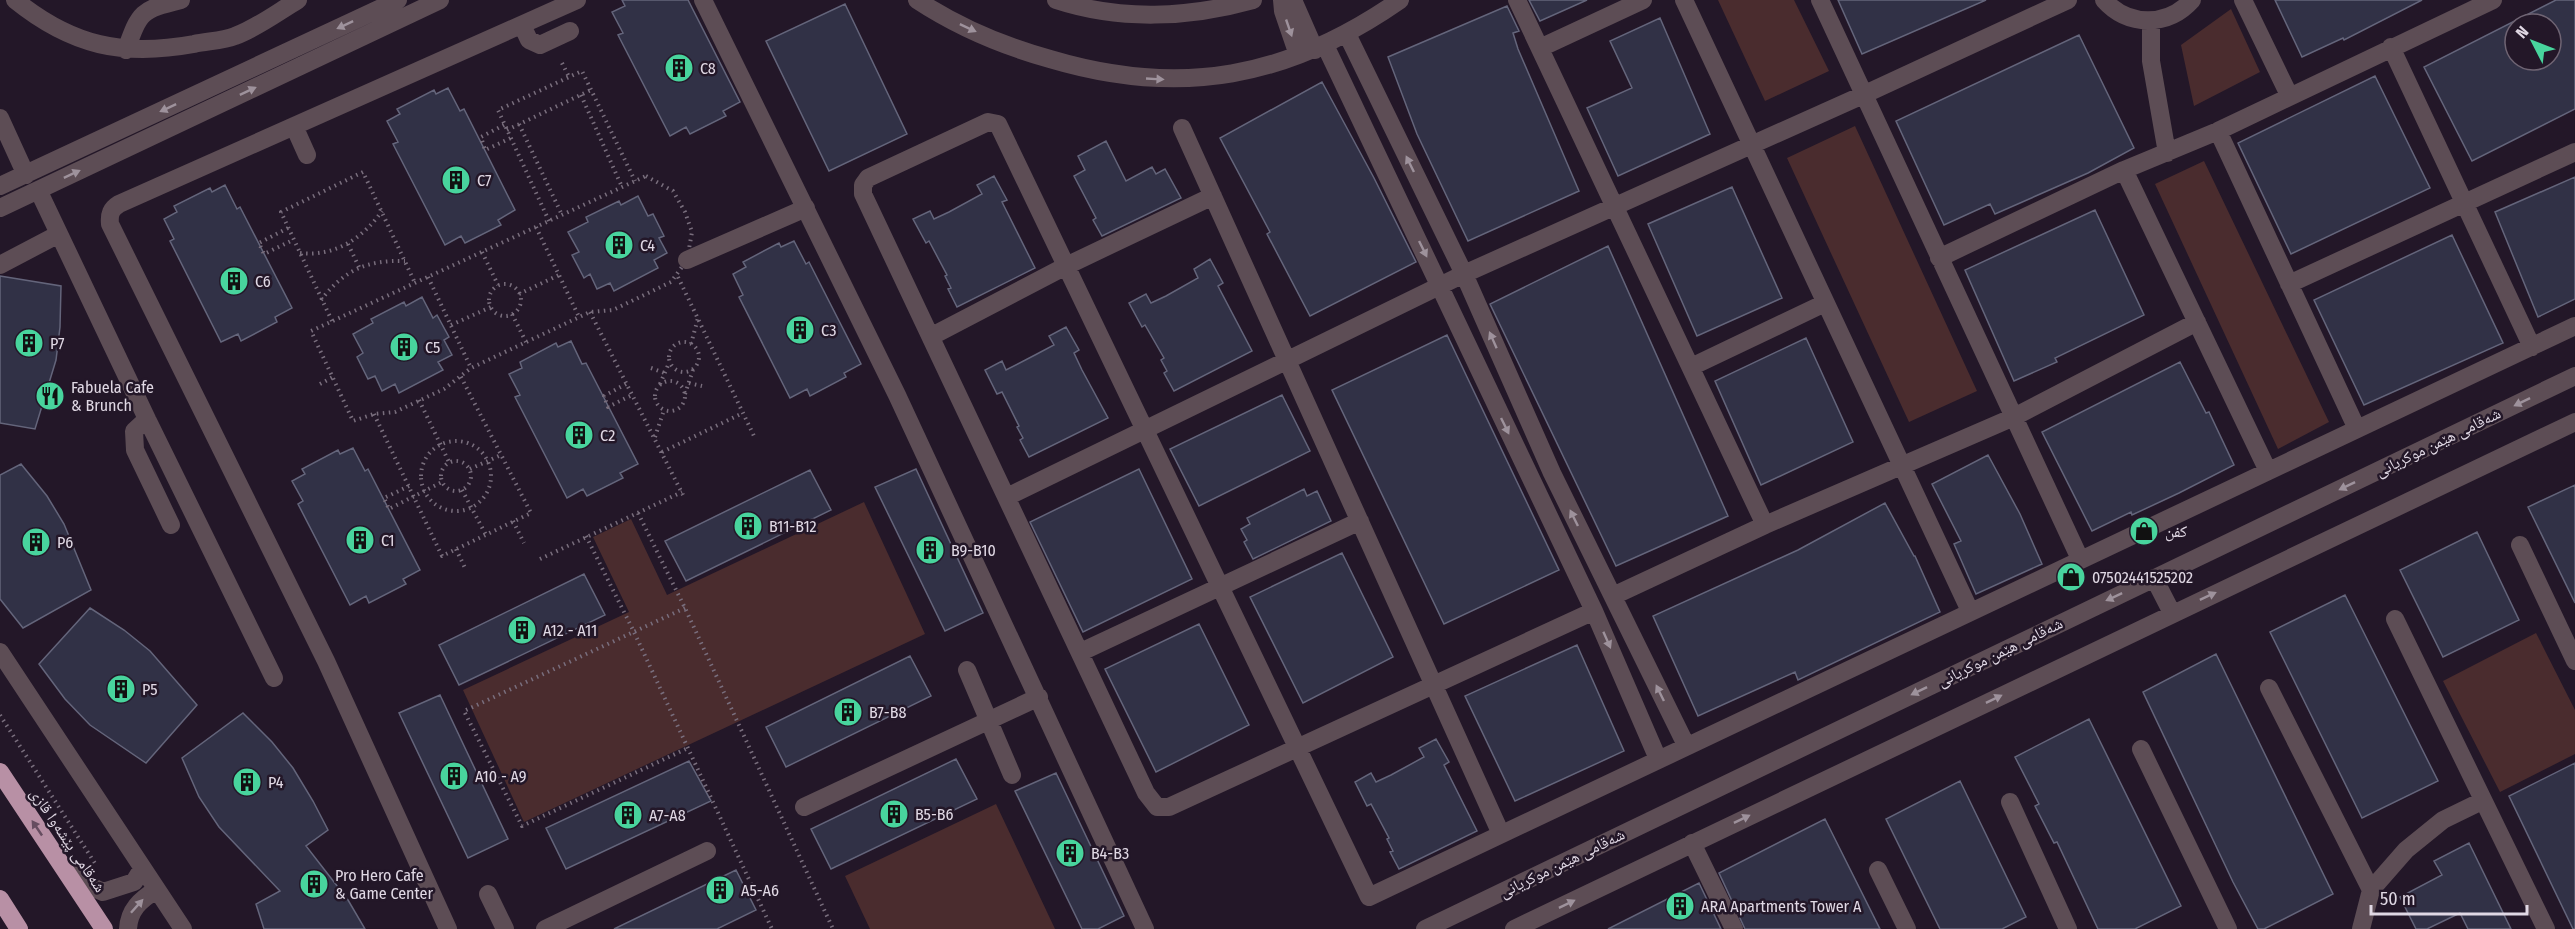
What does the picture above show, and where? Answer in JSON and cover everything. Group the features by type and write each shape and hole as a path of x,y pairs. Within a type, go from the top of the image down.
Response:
{"highway":[{"name":"شەقامی پێشەوا قازی","path":"0,772 105,929"},
{"path":"0,899 19,929"}],"street":[{"path":"15,0 64,31 105,46 126,50 169,48 235,36 298,0"},
{"path":"126,50 135,24 143,13 153,7 181,0"},
{"path":"0,186 398,0"},
{"path":"0,208 440,0"},
{"path":"448,929 326,661 110,224 111,212 119,204 577,0"},
{"path":"703,0 806,208 1039,697 1145,929"},
{"path":"917,0 938,14 1002,44 1071,66 1129,77 1158,79 1217,76 1275,64 1347,34 1400,0"},
{"path":"1056,0 1093,9 1161,15 1196,13 1253,0"},
{"path":"1282,0 1283,11 1352,102 1594,611 1658,759"},
{"path":"1293,0 1312,50"},
{"path":"1517,0 1765,525"},
{"path":"1540,48 1643,0"},
{"path":"1684,0 1970,611"},
{"path":"1820,0 2080,559"},
{"path":"1007,497 1440,285 2068,0"},
{"path":"2104,0 2118,13 2134,19 2151,21 2169,17 2185,8 2192,0"},
{"path":"2244,0 2289,95"},
{"path":"1940,258 2124,170 2218,131 2289,95 2493,0"},
{"path":"2151,21 2151,61 2167,153"},
{"path":"522,24 528,40 540,45 570,31"},
{"path":"1347,34 1464,274 1552,473 1686,745"},
{"path":"2391,48 2532,346"},
{"path":"1352,102 1376,93"},
{"path":"0,118 26,175"},
{"path":"1594,611 1296,749 1169,807 1157,807 1146,793 863,194 863,185 868,178 988,122 998,124 1296,749 1369,897 2575,326"},
{"path":"294,126 307,155"},
{"path":"1182,128 1502,834"},
{"path":"2218,131 2357,429"},
{"path":"2289,284 2575,152"},
{"path":"2124,170 2268,471"},
{"path":"932,336 1066,266 1213,196"},
{"path":"42,198 274,678"},
{"path":"682,267 806,208"},
{"path":"0,265 59,234"},
{"path":"1691,368 1825,303"},
{"path":"1612,596 1765,525 2014,417 2197,322"},
{"name":"شەقامی هێمن موکریانی","path":"1425,929 2575,376"},
{"path":"147,419 134,431 135,450 171,525"},
{"path":"1514,929 2575,422"},
{"path":"1081,652 1360,521"},
{"path":"2520,545 2567,624 2575,662"},
{"path":"2154,579 2172,613"},
{"path":"2395,619 2546,929"},
{"path":"0,652 183,929"},
{"path":"967,670 1012,776"},
{"path":"2268,688 2371,890"},
{"path":"804,807 1039,697"},
{"path":"2141,749 2228,929"},
{"path":"2361,929 2371,890 2406,850 2443,820 2482,801"},
{"path":"2010,802 2068,929"},
{"path":"1692,843 1734,929"},
{"path":"544,929 707,851"},
{"path":"62,865 88,885 103,892 112,891 134,882 142,869"},
{"path":"1878,870 1907,929"},
{"path":"128,929 129,915 138,904 156,890"},
{"path":"488,894 505,929"}],"path":[{"path":"562,63 569,77"},
{"path":"549,221 498,110 582,71 635,181"},
{"path":"507,130 591,90"},
{"path":"581,95 622,187"},
{"path":"519,124 562,215"},
{"path":"504,125 481,137 485,150 511,138"},
{"path":"332,321 281,212 300,200 345,179 363,172 415,283"},
{"path":"646,176 673,191 685,212 692,232 682,267 670,282 613,310 590,312 526,342 471,368 444,389 395,412 374,414 353,421 311,331 622,187 646,176"},
{"path":"299,253 323,252 348,244 369,228 382,211"},
{"path":"536,227 579,317"},
{"path":"288,228 260,243 264,254 293,240"},
{"path":"348,244 359,267"},
{"path":"482,252 498,285"},
{"path":"321,300 333,286 359,267 381,261 405,261"},
{"path":"682,267 698,317 754,436"},
{"path":"519,294 559,275"},
{"path":"428,277 471,368"},
{"path":"498,285 511,285 519,294 518,308 512,314 500,315 491,307 489,294 498,285"},
{"path":"451,325 491,307"},
{"path":"540,559 683,493 590,312"},
{"path":"512,314 526,342"},
{"path":"691,344 698,317"},
{"path":"669,362 678,372 686,372 698,364 699,354 691,344 680,342 672,348 665,373 656,390 655,401 664,410 672,411 684,402 693,369"},
{"path":"651,368 665,373"},
{"path":"374,414 442,556 531,513 460,375"},
{"path":"320,384 333,377"},
{"path":"660,384 667,381 678,383 685,395"},
{"path":"689,383 702,386"},
{"path":"626,384 604,396 609,407 632,395"},
{"path":"419,400 449,462"},
{"path":"654,438 664,410"},
{"path":"662,453 743,413"},
{"path":"452,441 466,442 479,448 488,461 492,473 490,488 485,496 471,508 446,510 434,503 424,490 421,477 423,463 428,455 441,444 452,441"},
{"path":"470,469 501,455"},
{"path":"461,461 470,469 470,481 462,490 449,490 442,482 441,472 449,462 461,461"},
{"path":"409,486 384,498 389,509 442,482"},
{"path":"462,490 486,535"},
{"path":"638,513 686,608 833,929"},
{"path":"513,521 524,543"},
{"path":"586,536 634,632 772,929"},
{"path":"456,549 466,570"},
{"path":"686,608 464,711 522,826 688,748"},
{"path":"0,715 112,891"}],"shaded area":[{"path":"1718,0 1794,0 1829,71 1765,101"},
{"path":"2231,9 2260,72 2194,106 2181,45"},
{"path":"1855,126 1977,391 1909,422 1787,158"},
{"path":"2204,161 2329,422 2278,449 2155,184"},
{"path":"864,502 925,634 524,822 463,690 629,612 593,537 631,519 667,595"},
{"path":"2536,633 2575,710 2575,754 2500,792 2443,681"},
{"path":"996,804 1055,929 870,929 845,876"}],"building":[{"name":"C8","path":"622,0 688,0 740,102 723,111 726,116 690,134 686,127 670,136 618,35 623,33 612,12 625,6"},
{"path":"1529,0 1587,0 1540,21"},
{"path":"1838,0 1986,0 1862,54"},
{"path":"2275,0 2422,0 2344,40 2343,38 2302,57"},
{"path":"2556,0 2575,0 2575,109 2472,161 2424,67 2503,27 2503,72 2563,72 2563,12 2532,12"},
{"path":"845,4 907,134 829,171 766,41"},
{"path":"1507,6 1519,31 1513,33 1518,49 1579,191 1468,241 1417,134 1388,57"},
{"path":"1660,18 1710,134 1618,176 1587,108 1632,88 1610,41"},
{"path":"2079,35 2134,148 2088,173 1995,214 1990,204 1944,225 1896,121"},
{"path":"2375,76 2430,188 2291,254 2238,143"},
{"path":"1322,82 1416,262 1310,316 1267,234 1270,232 1220,138"},
{"name":"C7","path":"448,88 460,111 464,109 515,210 498,220 501,225 465,243 461,236 445,245 393,144 398,142 387,121 400,114 397,109 434,90 436,94"},
{"path":"1106,141 1126,181 1152,167 1156,174 1165,169 1181,198 1102,236 1093,220 1096,218 1074,176 1085,170 1078,156"},
{"path":"994,176 1007,200 1002,202 1035,268 957,307 948,289 951,288 945,276 947,275 929,241 926,243 913,219 930,211 934,219 949,212 982,194 977,185"},
{"path":"2575,177 2575,299 2538,317 2495,212"},
{"name":"C6","path":"225,185 237,209 240,207 292,308 275,317 277,322 241,341 238,334 221,342 170,241 174,239 164,219 177,212 174,206 210,188 212,192"},
{"path":"1732,187 1782,298 1697,336 1648,224"},
{"name":"C4","path":"638,196 648,216 653,214 664,236 659,238 667,253 654,260 658,268 614,291 610,283 597,289 590,274 584,278 572,255 579,252 568,232 588,222 586,217 619,201 621,205"},
{"path":"2095,210 2144,315 2055,358 2057,362 2014,381 1965,270"},
{"path":"2452,235 2503,343 2364,405 2314,300"},
{"name":"C3","path":"794,241 806,264 809,262 861,364 844,373 846,377 810,396 807,389 790,398 739,297 743,295 733,274 746,267 743,262 779,243 781,247"},
{"path":"1608,246 1728,516 1616,566 1490,304"},
{"path":"1210,259 1223,283 1218,286 1252,351 1174,391 1164,373 1167,371 1161,360 1164,358 1145,325 1142,327 1129,303 1146,294 1151,303 1166,296 1198,278 1194,269"},
{"name":"P7","path":"0,276 61,286 56,360 35,429 0,423"},
{"name":"C5","path":"422,297 433,318 437,315 449,337 444,340 452,355 438,362 443,370 399,393 395,384 382,391 375,376 368,379 357,357 363,353 353,334 373,323 371,319 404,302 406,306"},
{"path":"1066,327 1079,350 1074,353 1108,418 1029,457 1020,440 1023,438 1017,427 1019,426 1002,392 997,394 985,370 1002,361 1006,370 1054,345 1049,336"},
{"path":"1447,335 1559,570 1444,624 1332,390"},
{"path":"1806,338 1853,442 1761,485 1715,381"},
{"name":"C2","path":"571,341 582,364 586,363 638,464 620,473 623,478 587,496 583,489 567,498 515,397 520,395 509,374 522,368 520,362 556,343 558,347"},
{"path":"2180,362 2206,413 2209,412 2234,465 2132,515 2131,512 2092,531 2042,432"},
{"path":"1282,395 1310,451 1199,506 1170,449"},
{"name":"C1","path":"353,448 365,471 368,469 420,570 403,579 406,584 369,603 366,596 350,605 298,504 303,501 292,481 305,474 302,469 338,450 340,454"},
{"path":"1988,455 2020,514 2042,564 1976,594 1954,544 1961,541 1932,484"},
{"name":"P6","path":"21,464 47,496 64,524 91,590 23,628 0,599 0,475"},
{"name":"B9-B10","path":"916,469 983,613 945,631 875,487"},
{"path":"1139,469 1192,579 1083,632 1030,522"},
{"name":"B11-B12","path":"810,470 831,510 686,581 665,541"},
{"path":"2575,485 2575,603 2528,507"},
{"path":"1304,489 1307,496 1317,491 1331,521 1253,559 1244,542 1247,540 1241,529 1250,524 1247,518"},
{"path":"1885,503 1915,556 1940,612 1798,680 1795,672 1698,716 1653,616 1798,550"},
{"path":"2477,532 2519,620 2443,657 2400,570"},
{"path":"1342,553 1393,657 1303,703 1250,597"},
{"name":"A12 - A11","path":"584,574 605,615 459,685 439,645"},
{"path":"2345,595 2438,781 2362,818 2270,632"},
{"name":"P5","path":"90,608 124,630 150,651 197,705 146,763 90,725 65,699 39,664"},
{"path":"1199,624 1249,725 1156,772 1105,669"},
{"path":"1577,645 1624,751 1515,801 1465,696"},
{"path":"2216,654 2333,894 2264,929 2258,929 2233,882 2143,692"},
{"name":"B7-B8","path":"910,656 931,696 786,767 766,727"},
{"name":"A10 - A9","path":"440,695 508,839 468,858 399,713"},
{"name":"P4","path":"243,713 272,742 293,768 313,801 328,830 306,846 348,900 365,929 264,929 256,904 280,891 219,827 199,797 182,758"},
{"path":"2089,719 2181,906 2135,929 2098,929 2057,842 2054,843 2035,806 2039,804 2015,757"},
{"path":"1436,739 1449,762 1444,765 1477,831 1399,869 1390,852 1393,851 1387,839 1389,838 1371,804 1367,806 1355,782 1371,773 1376,782 1391,775 1424,757 1419,748"},
{"name":"B5-B6","path":"956,759 977,799 831,869 811,829"},
{"name":"A7-A8","path":"689,761 711,801 566,869 546,828"},
{"path":"2575,763 2575,929 2573,929 2509,796"},
{"name":"B4-B3","path":"1056,773 1124,916 1098,929 1082,929 1015,791"},
{"path":"1960,781 2026,917 2002,929 1940,929 1886,819"},
{"path":"1825,819 1880,929 1745,929 1719,873"},
{"path":"2469,843 2511,929 2468,929 2460,913 2427,929 2416,929 2400,897 2442,875 2434,861"},
{"name":"A5-A6","path":"736,870 756,910 717,929 614,929"},
{"path":"1699,883 1721,929 1608,929"}],"place":[{"name":"C8","path":"679,68"},
{"name":"C7","path":"456,180"},
{"name":"C4","path":"619,245"},
{"name":"C6","path":"234,281"},
{"name":"C3","path":"800,330"},
{"name":"P7","path":"29,343"},
{"name":"C5","path":"404,347"},
{"name":"Fabuela Cafe & Brunch","path":"50,396"},
{"name":"C2","path":"579,435"},
{"name":"B11-B12","path":"748,526"},
{"name":"كفن","path":"2144,531"},
{"name":"C1","path":"360,540"},
{"name":"P6","path":"36,542"},
{"name":"B9-B10","path":"930,550"},
{"name":"07502441525202","path":"2071,577"},
{"name":"A12 - A11","path":"522,630"},
{"name":"P5","path":"121,689"},
{"name":"B7-B8","path":"848,712"},
{"name":"A10 - A9","path":"454,776"},
{"name":"P4","path":"247,782"},
{"name":"B5-B6","path":"894,814"},
{"name":"A7-A8","path":"628,815"},
{"name":"B4-B3","path":"1070,853"},
{"name":"Pro Hero Cafe & Game Center","path":"314,884"},
{"name":"A5-A6","path":"720,890"},
{"name":"ARA Apartments Tower A","path":"1680,906"}]}
